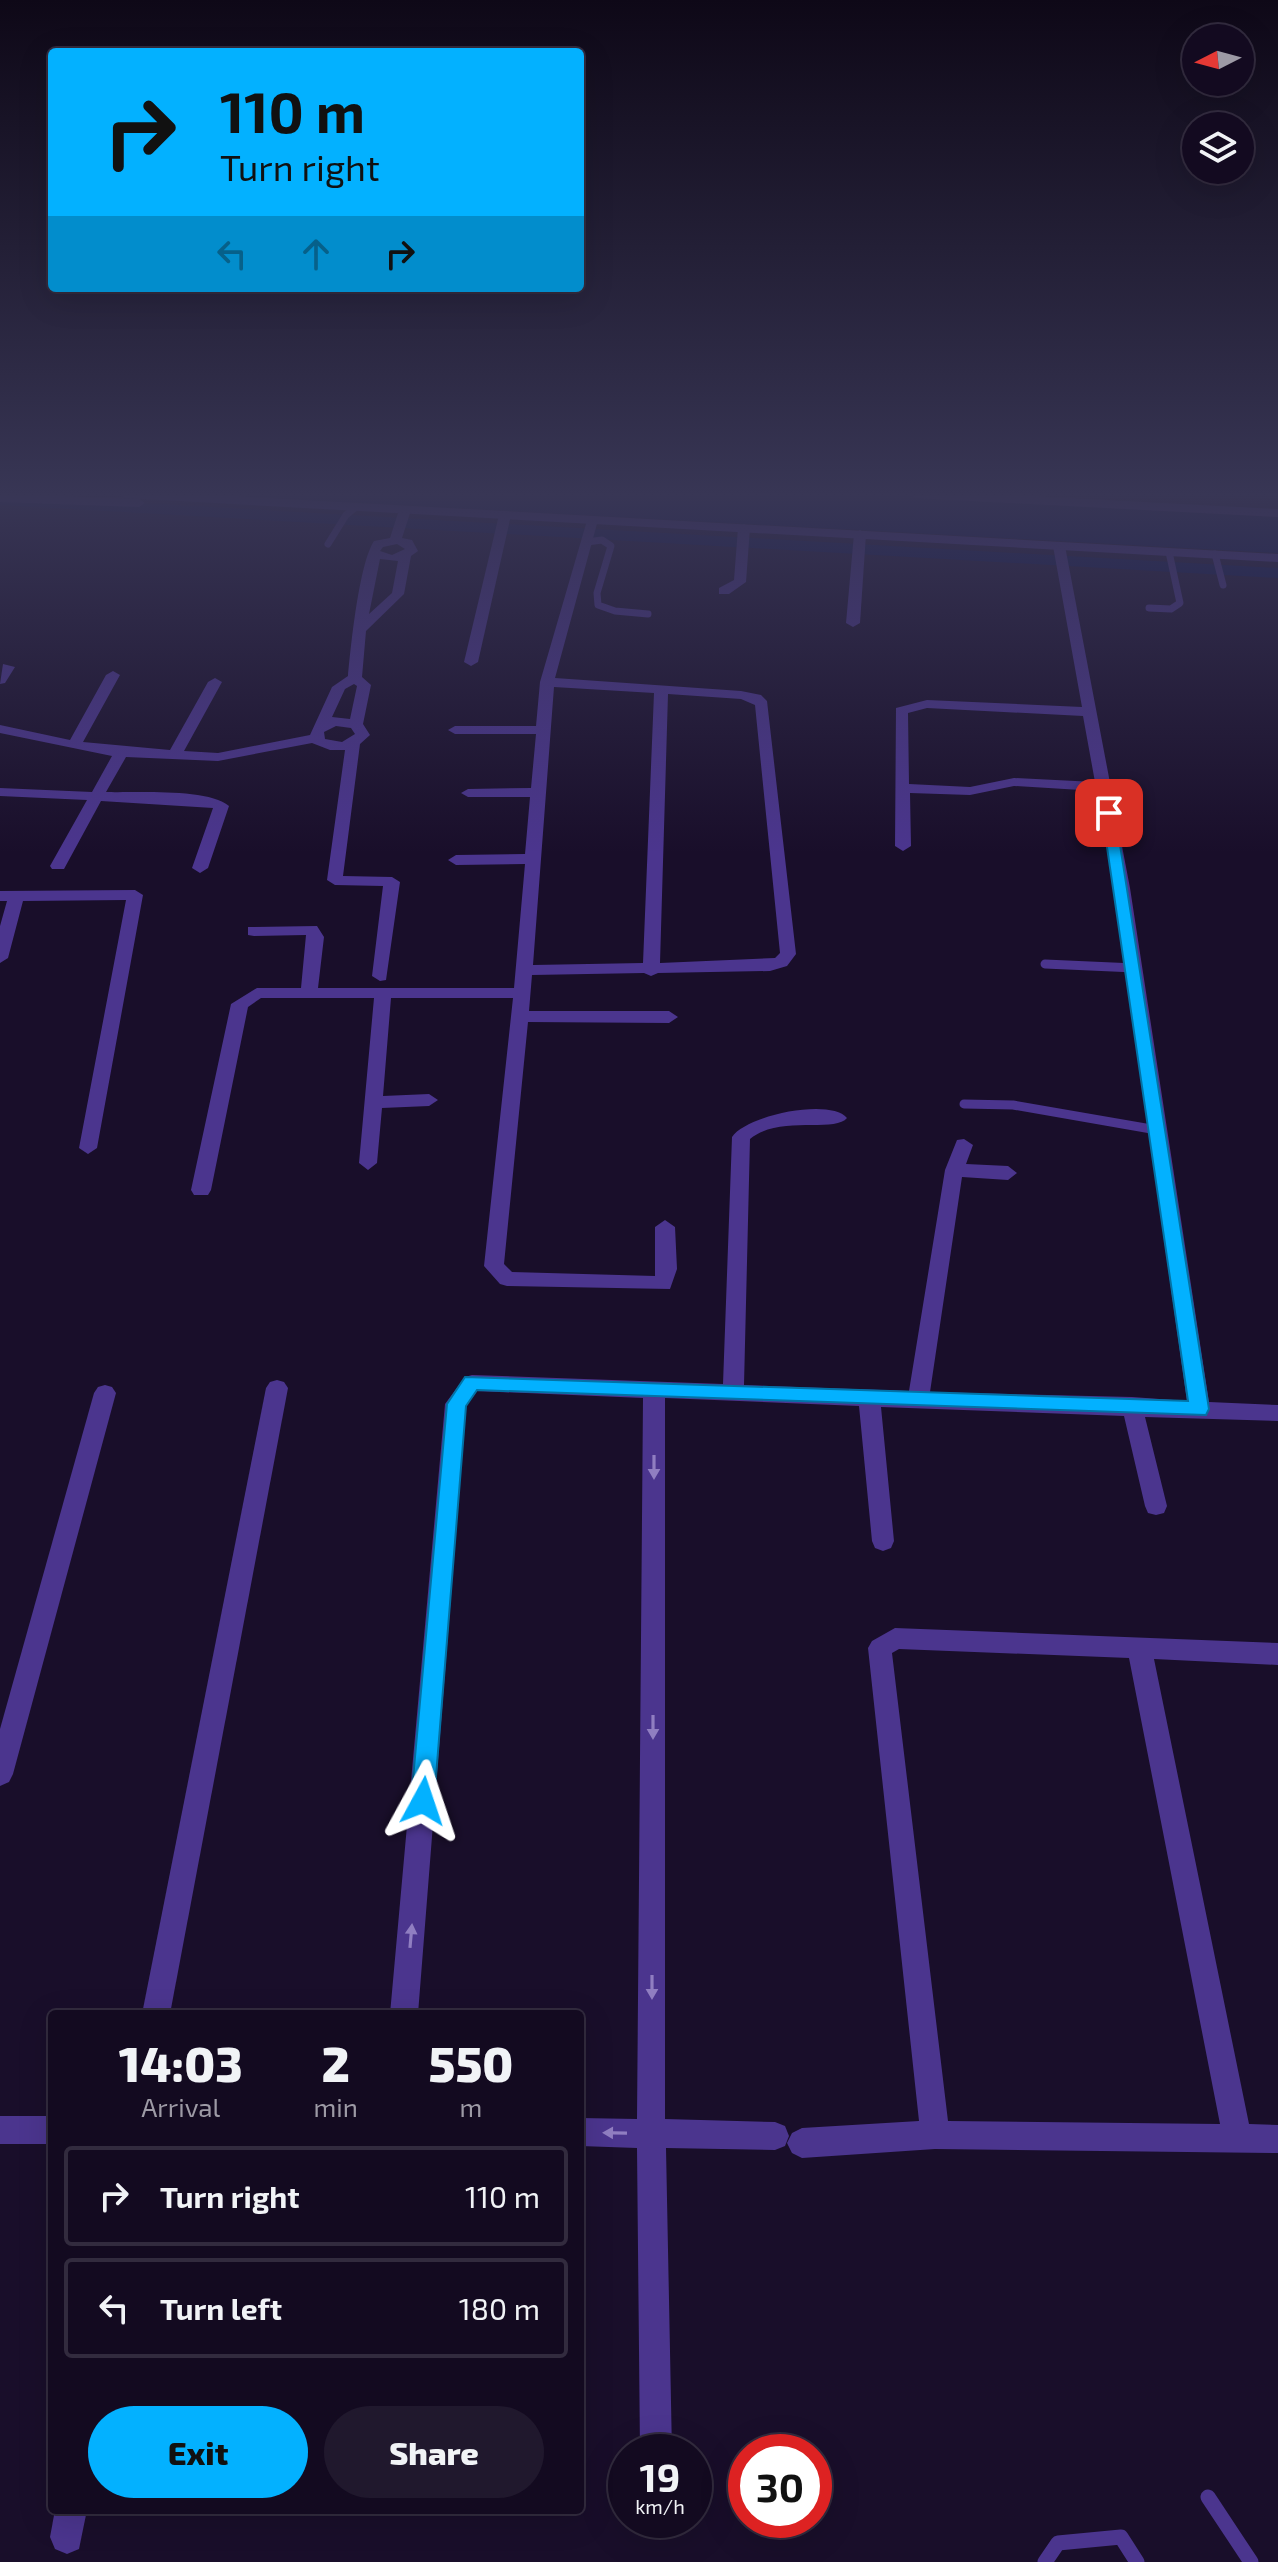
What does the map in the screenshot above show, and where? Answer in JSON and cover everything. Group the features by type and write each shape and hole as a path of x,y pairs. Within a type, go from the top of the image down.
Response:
{"street":[{"path":"355,678 363,614"},
{"path":"359,630 377,614"},
{"path":"471,662 482,614"},
{"path":"566,614 547,682 520,1016 494,1266 507,1279 663,1284 667,1269 665,1227"},
{"path":"853,623 854,614"},
{"path":"1072,614 1135,968 1199,1409"},
{"path":"0,680 8,667"},
{"path":"74,745 113,675"},
{"path":"317,732 330,746 353,743 363,735 356,724 364,685 355,678"},
{"path":"317,732 339,687 355,678"},
{"path":"175,755 215,682"},
{"path":"522,970 651,971 770,966 781,962 788,954 762,704 756,698 741,695 547,682"},
{"path":"651,971 661,690"},
{"path":"903,846 899,715 912,706 1089,712"},
{"path":"0,729 121,752 218,757 317,732 334,721 356,724"},
{"path":"455,730 543,730"},
{"path":"353,743 335,880 392,882 368,1163"},
{"path":"58,866 121,752"},
{"path":"902,788 970,791 1014,782 1104,787"},
{"path":"0,792 206,801 221,806 200,868"},
{"path":"468,793 538,792"},
{"path":"456,860 532,859"},
{"path":"0,958 8,896 135,895 88,1148"},
{"path":"254,931 311,930 316,937 309,992"},
{"path":"201,1190 240,1004 257,993 309,992 381,984 522,993"},
{"path":"520,1016 669,1017"},
{"path":"373,1102 429,1100"},
{"path":"733,1391 741,1137 751,1126 778,1119 838,1118"},
{"path":"918,1398 954,1170 964,1145"},
{"path":"954,1170 1008,1173"},
{"path":"404,2010 456,1404 472,1383 1132,1405 1278,1413"},
{"path":"157,2010 277,1388"},
{"path":"654,1389 651,2134 656,2434"},
{"path":"0,1774 105,1393"},
{"path":"869,1396 883,1541"},
{"path":"1132,1405 1156,1506"},
{"path":"935,2135 880,1648 895,1638 1278,1654"},
{"path":"1139,1646 1237,2137"},
{"path":"0,2130 48,2130"},
{"path":"584,2132 789,2139 935,2135 1278,2139"}],"lane":[{"path":"643,614 648,614"},
{"path":"1045,964 1135,968"},
{"path":"964,1104 1013,1105 1157,1130"},
{"path":"1208,2497 1251,2562"},
{"path":"1045,2562 1058,2543 1121,2537 1137,2562"}],"route":[{"path":"423,1801 456,1404 472,1383 1199,1409 1180,1303 1131,941 1109,813"}]}
